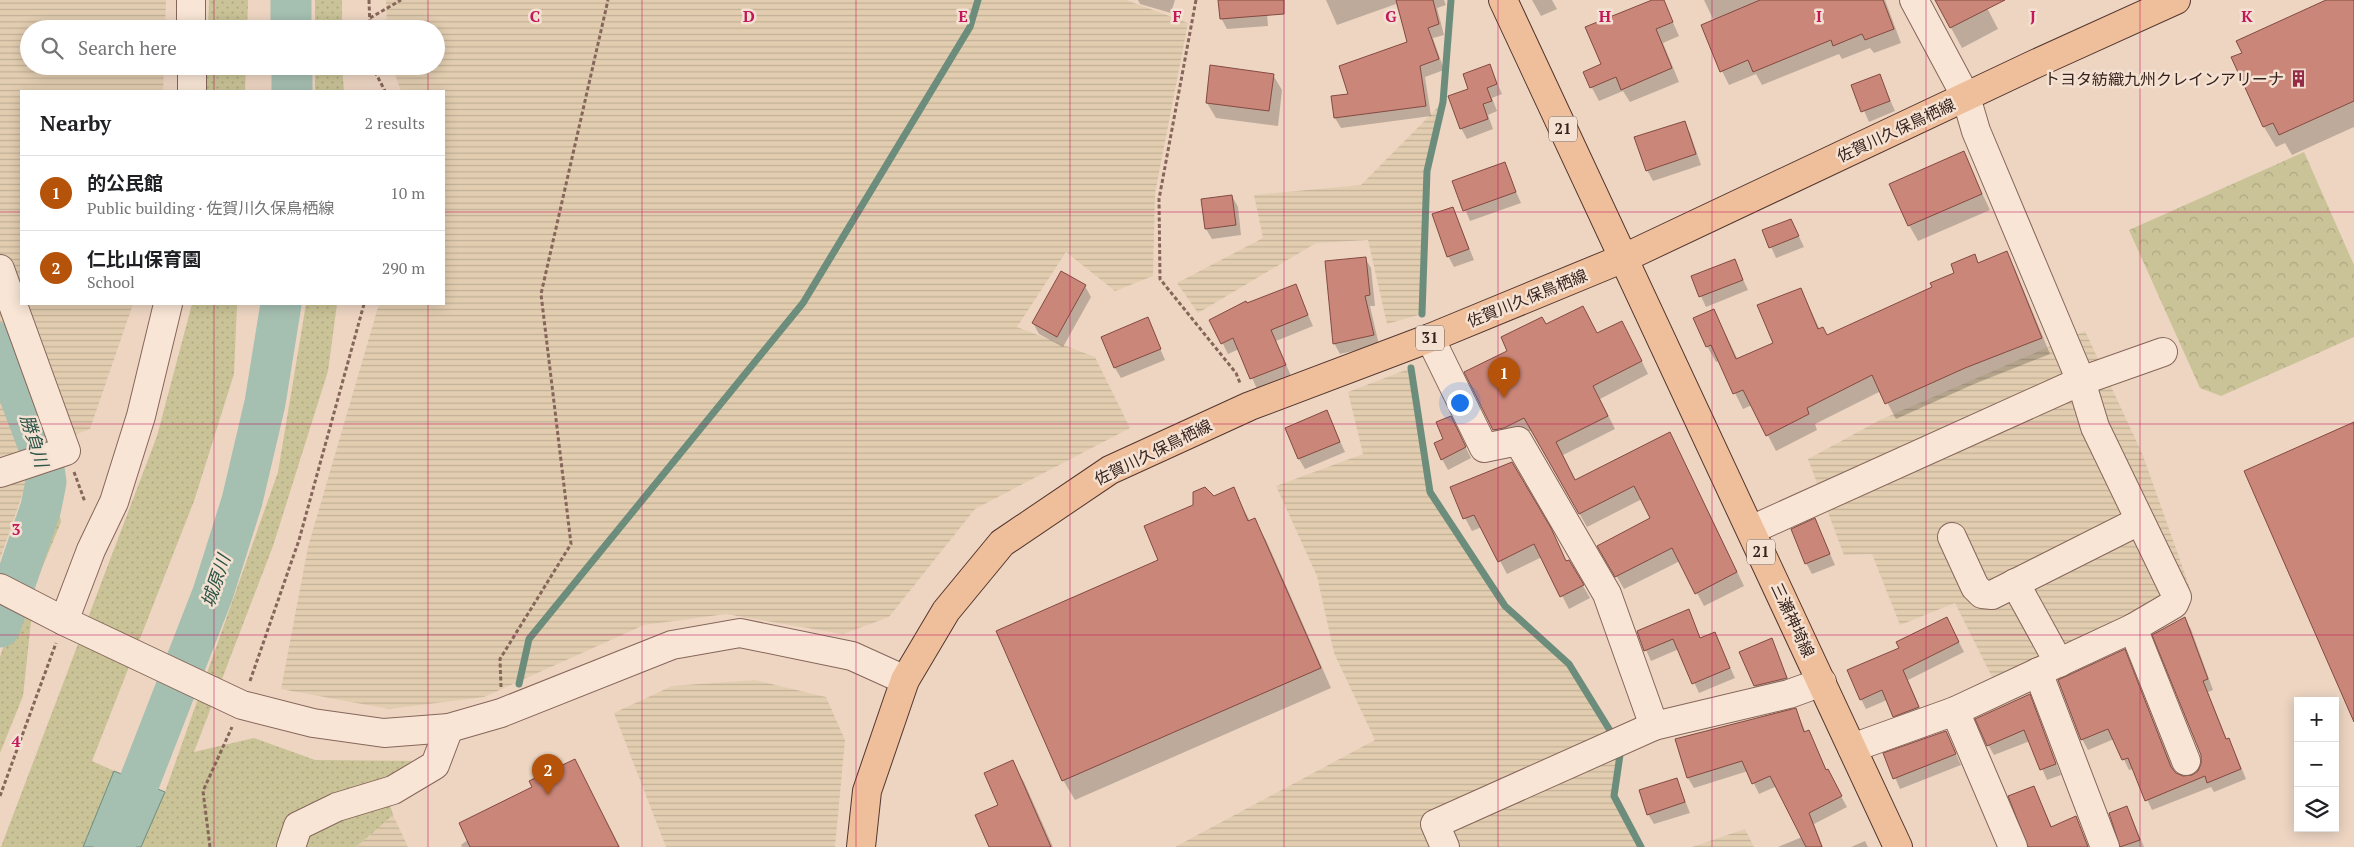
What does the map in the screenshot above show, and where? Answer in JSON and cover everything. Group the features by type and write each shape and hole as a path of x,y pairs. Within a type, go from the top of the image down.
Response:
{"main road":[{"name":"21","path":"1503,0 1624,258"},
{"name":"佐賀川久保鳥栖線","path":"861,847 867,791 905,680 946,611 1002,544 1110,470 1250,406 1430,338 1624,258 1966,96 2176,0"},
{"name":"三瀬神埼線","path":"1624,258 1898,847"}],"street":[{"path":"191,0 191,20"},
{"path":"1852,748 1955,711 2048,668 2133,628 2174,604 2177,597 2095,427 2081,381 1976,131 1966,96 1914,0"},
{"path":"192,75 192,90"},
{"path":"0,269 66,451 9,470"},
{"path":"64,621 91,550 114,502 141,416 168,305"},
{"path":"1430,338 1484,448 1518,442 1602,585 1643,731"},
{"path":"1751,530 2081,381 2163,352"},
{"path":"1952,537 1975,587 1982,594 1992,595 2139,521"},
{"path":"2015,583 2048,668 2105,847"},
{"path":"0,588 64,621 242,705 312,723 384,733 449,728 501,713 672,645 740,634 852,656 905,680"},
{"path":"2133,628 2186,761"},
{"path":"1445,847 1434,824 1643,731 1789,694 1822,682"},
{"path":"1955,711 2013,847"},
{"path":"291,847 298,826 338,807 393,790 435,765 449,728"}],"path":[{"path":"369,0 370,18 401,0"},
{"path":"501,713 500,659 572,544 541,294 608,0"},
{"path":"1196,0 1159,199 1160,280 1236,374 1250,406"},
{"path":"377,75 384,90"},
{"path":"210,847 203,791 242,705 299,540 364,305"},
{"path":"66,451 86,502 87,512"},
{"path":"0,796 64,621"}],"shaded area":[{"path":"0,0 166,0 165,20 20,20 20,75 164,75 163,90 20,90 20,305 133,305 90,429 38,449 0,559"},
{"path":"386,0 1126,0 1188,23 1155,193 1153,276 1115,291 1066,252 1017,327 1095,357 1130,428 975,509 889,617 843,634 726,614 644,625 484,697 389,709 281,689 308,547 379,305 445,305 445,90 401,90 395,75 445,75 445,20 387,20"},
{"path":"1443,102 1427,171 1422,314 1387,324 1368,240 1316,243 1198,313 1177,283 1263,238 1254,195 1361,185"},
{"path":"2085,331 2142,453 2190,588 1994,681 1955,603 1900,625 1872,554 1844,555 1808,459 1880,420"},
{"path":"1411,368 1430,492 1505,606 1569,664 1622,750 1614,796 1641,847 1175,847 1375,740 1334,653 1317,576 1276,486 1363,454 1348,392"},
{"path":"755,680 826,697 845,740 835,847 666,847 614,713 672,686"},
{"path":"114,771 165,792 141,847 83,847"},
{"path":"393,815 408,847 356,847"},
{"path":"1745,829 1754,847 1692,847"}],"green space":[{"path":"209,0 248,0 247,20 208,20"},
{"path":"315,0 342,0 342,20 315,20"},
{"path":"207,75 246,75 245,90 206,90"},
{"path":"315,75 343,75 344,90 315,90"},
{"path":"2304,152 2354,265 2354,337 2221,396 2200,388 2129,230"},
{"path":"192,305 237,305 234,374 194,501 92,761 114,771 83,847 1,847 157,436"},
{"path":"306,305 337,305 328,371 273,546 194,752 254,738 315,760 421,761 384,784 393,815 356,847 141,847 165,792 278,472"},
{"path":"56,490 61,522 35,585 23,696 0,753 0,657"}],"building":[{"path":"1218,0 1284,0 1284,14 1220,19"},
{"path":"1396,0 1433,0 1439,24 1428,28 1439,59 1420,66 1426,106 1334,118 1331,96 1348,94 1339,66 1407,42"},
{"path":"1652,0 1664,0 1673,22 1656,29 1672,68 1621,90 1616,77 1590,88 1583,72 1601,64 1585,27"},
{"path":"1760,0 1883,0 1894,29 1865,40 1862,34 1833,46 1831,40 1753,72 1748,60 1720,72 1701,25"},
{"path":"1935,0 2005,0 1950,28"},
{"name":"トヨタ紡織九州クレインアリーナ","path":"2326,0 2354,0 2354,101 2279,135 2273,123 2263,127 2231,57 2242,53 2236,41"},
{"path":"1490,64 1497,84 1487,88 1492,101 1483,104 1488,119 1460,129 1448,96 1468,89 1463,74"},
{"path":"1210,65 1274,74 1269,111 1206,103"},
{"path":"1880,74 1890,101 1861,112 1851,85"},
{"path":"1685,121 1696,154 1646,171 1634,137"},
{"path":"1964,151 1982,194 1908,226 1889,184"},
{"path":"1505,162 1516,192 1463,211 1452,181"},
{"path":"1232,195 1236,225 1205,229 1201,199"},
{"path":"1453,207 1469,249 1447,257 1432,214"},
{"path":"1791,219 1799,236 1769,248 1762,230"},
{"path":"2007,251 2042,338 1965,368 1885,404 1872,375 1807,408 1809,414 1766,436 1743,390 1733,394 1711,345 1706,347 1693,318 1714,309 1736,359 1773,343 1757,305 1801,288 1818,329 1823,327 1827,335 1932,287 1930,283 1954,273 1951,264 1975,254 1978,263"},
{"path":"1366,257 1370,295 1365,296 1374,335 1333,344 1325,261"},
{"path":"1735,259 1743,280 1699,297 1691,276"},
{"path":"1061,271 1086,285 1057,337 1032,323"},
{"path":"1296,284 1308,315 1271,330 1286,365 1250,379 1233,338 1221,344 1209,320 1246,301 1247,303"},
{"path":"1583,306 1597,333 1622,321 1642,361 1593,386 1608,416 1556,442 1575,480 1670,432 1737,572 1695,594 1672,548 1615,577 1597,546 1650,518 1634,486 1579,514 1524,418 1504,428 1493,430 1464,372 1507,351 1501,337 1542,317 1546,324"},
{"path":"1148,317 1161,349 1114,368 1101,337"},
{"path":"1327,410 1340,442 1298,459 1285,428"},
{"path":"1451,416 1466,447 1441,460 1434,443 1443,439 1436,422"},
{"path":"2354,422 2354,722 2244,471"},
{"path":"1512,462 1551,528 1566,561 1569,560 1584,585 1560,597 1534,544 1498,562 1474,515 1463,519 1450,487"},
{"path":"1205,487 1214,496 1234,487 1248,521 1255,518 1321,668 1062,781 996,631 1158,560 1144,526 1193,505 1193,492"},
{"path":"1815,518 1830,554 1805,564 1791,529"},
{"path":"1689,609 1700,638 1715,632 1730,668 1692,684 1673,639 1644,651 1637,631"},
{"path":"1947,617 1959,642 1903,670 1919,707 1893,717 1882,690 1860,700 1847,670 1899,648 1896,642"},
{"path":"2185,617 2208,679 2203,681 2226,739 2229,738 2241,769 2207,783 2205,776 2145,801 2128,758 2122,760 2108,729 2081,740 2058,680 2125,649 2171,767 2176,773 2183,776 2192,775 2198,771 2201,764 2201,755 2152,635"},
{"path":"1772,638 1787,678 1754,686 1739,652"},
{"path":"2030,694 2056,764 2040,770 2024,730 1987,746 1975,719"},
{"path":"1796,708 1804,732 1809,730 1826,770 1828,769 1842,796 1809,813 1822,847 1806,847 1770,776 1752,784 1742,761 1687,778 1675,739"},
{"path":"1946,731 1956,754 1893,779 1883,753"},
{"path":"575,759 619,847 470,847 459,823 532,787 529,781"},
{"path":"1013,760 1051,847 989,847 975,815 998,805 984,773"},
{"path":"1677,778 1685,802 1647,815 1639,790"},
{"path":"2034,786 2051,827 2076,816 2088,847 2028,847 2008,796"},
{"path":"2127,806 2140,840 2120,847 2109,813"}],"waterway":[{"name":"城原川","path":"291,0 291,20"},
{"path":"519,684 529,639 803,303 970,27 978,0"},
{"path":"1422,314 1427,171 1443,102 1451,0"},
{"name":"城原川","path":"292,75 292,90"},
{"name":"城原川","path":"114,847 213,593 242,501 265,403 281,305"},
{"name":"勝負川","path":"0,343 42,455 46,482 41,507 0,627"},
{"path":"1411,368 1430,492 1505,606 1569,664 1614,737"},
{"path":"1621,748 1614,796 1641,847"}],"place":[{"name":"トヨタ紡織九州クレインアリーナ","path":"2298,79"},
{"name":"的公民館","path":"1504,398"},
{"name":"仁比山保育園","path":"548,795"}]}
